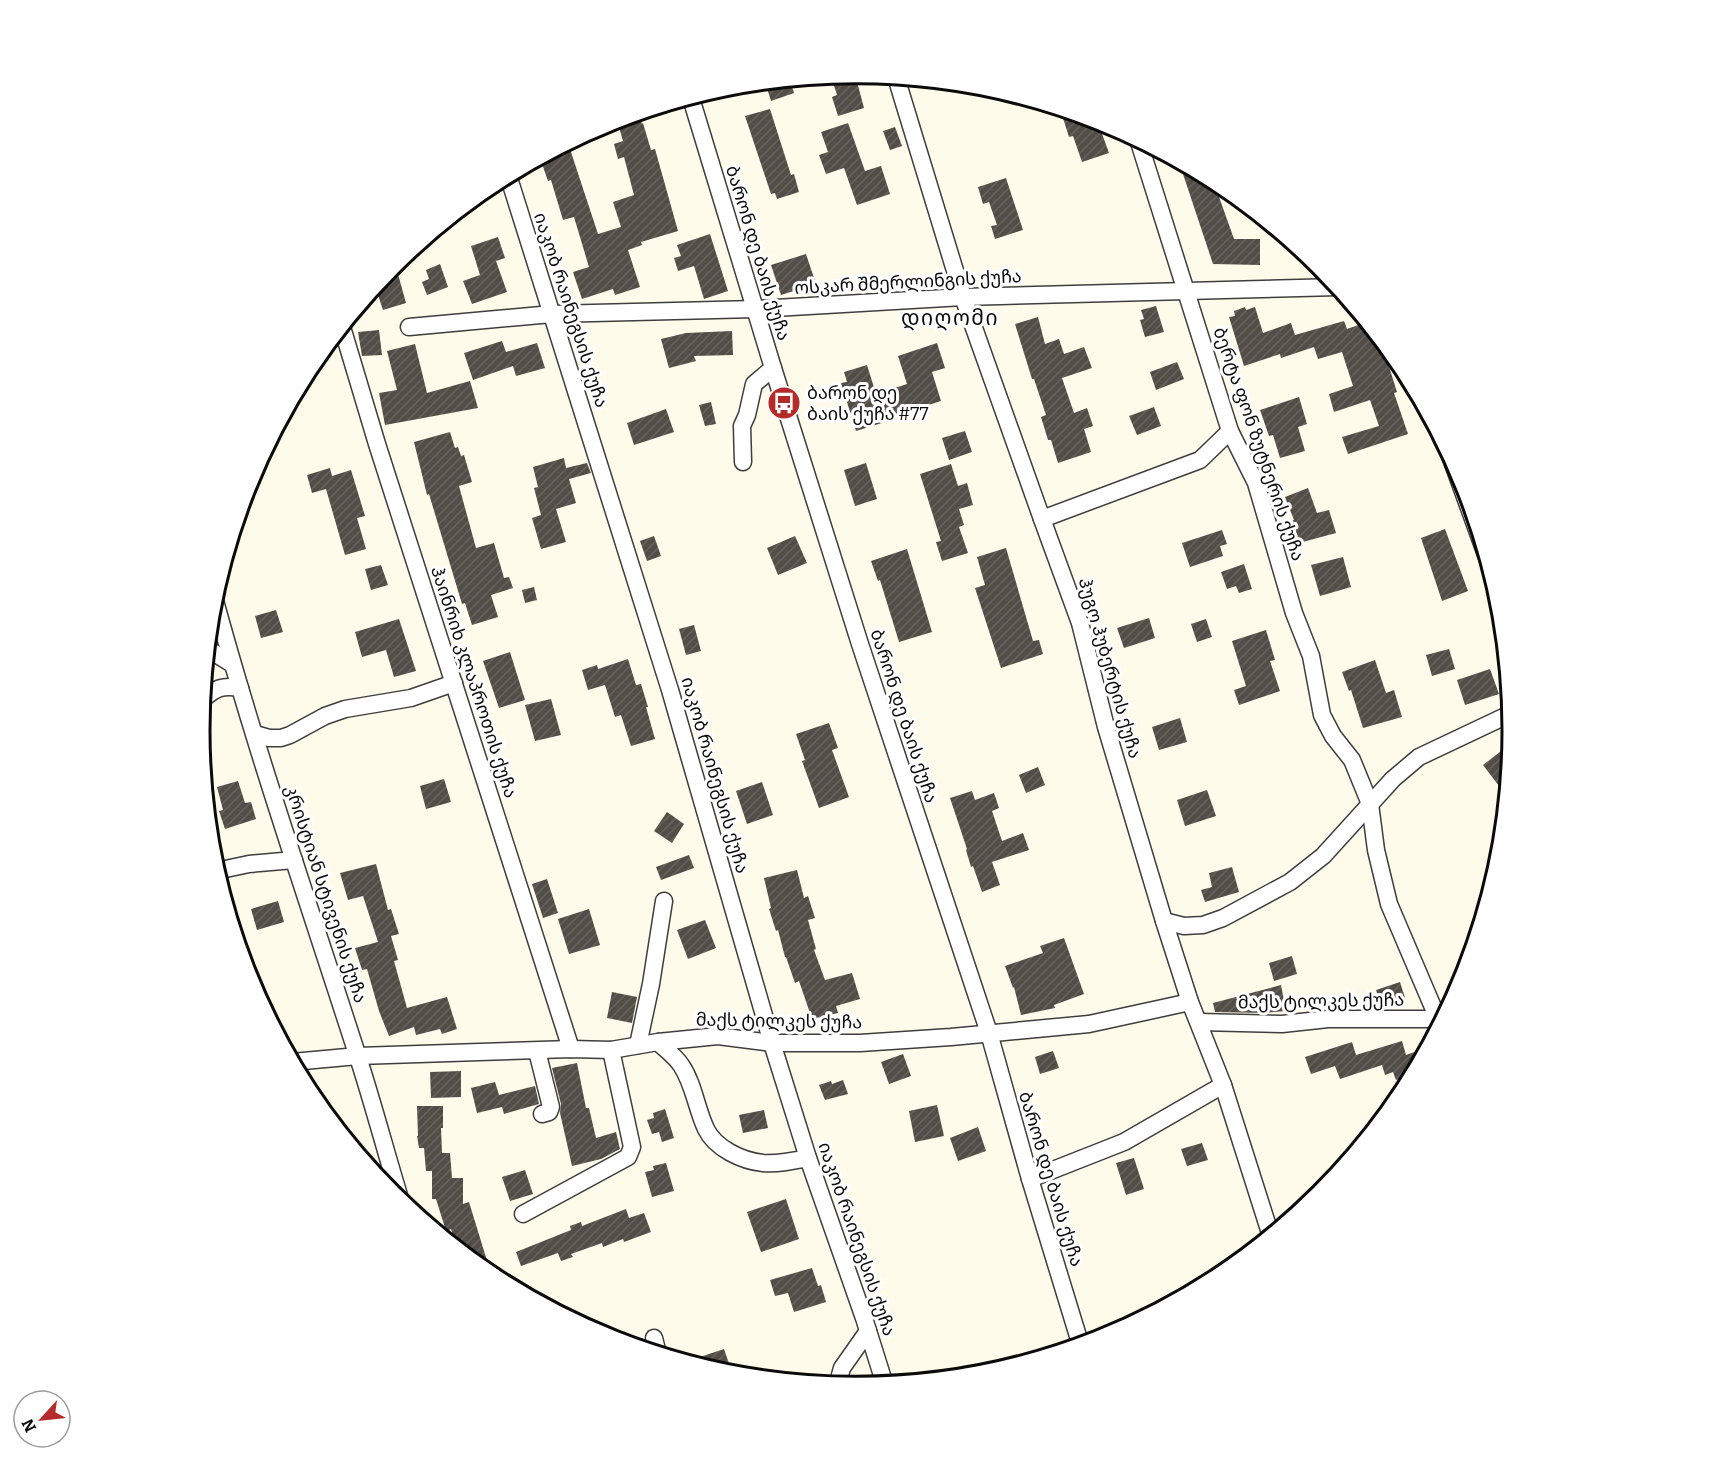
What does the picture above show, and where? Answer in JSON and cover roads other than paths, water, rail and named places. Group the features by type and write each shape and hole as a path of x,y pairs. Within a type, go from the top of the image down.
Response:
{"street":[{"name":"ჰუგო ჰუბერტის ქუჩა","path":"898,85 963,297 1080,623 1106,727 1164,921 1190,1002 1223,1085 1269,1228"},
{"name":"ბარონ დე ბაის ქუჩა","path":"693,105 860,644 989,1032 1030,1179 1078,1338"},
{"name":"ბერტა ფონ ზუტნერის ქუჩა","path":"1142,151 1230,431 1256,483 1294,613 1311,656 1322,716 1333,736 1352,760 1370,804 1376,850 1389,904 1437,1014"},
{"name":"იაკობ რაინეგსის ქუჩა","path":"511,184 670,690 808,1158 882,1376"},
{"name":"ოსკარ შმერლინგის ქუჩა","path":"409,327 552,314 756,309 963,297 1327,287"},
{"name":"ჰაინრიხ კლაპროთის ქუჩა","path":"345,336 571,1049"},
{"path":"742,462 742,426 754,384 773,368"},
{"path":"1041,519 1200,460 1230,431"},
{"name":"კრისტიან სტივენის ქუჩა","path":"220,619 232,664 358,1056 396,1185"},
{"path":"215,653 232,664"},
{"path":"255,734 269,738 281,738 325,716 345,709 411,698 454,683"},
{"path":"211,693 219,687 240,688"},
{"path":"1164,921 1184,926 1203,925 1258,901 1290,882 1323,856 1393,779 1419,757 1503,717"},
{"path":"225,869 249,864 294,860"},
{"path":"638,1045 651,984 664,900"},
{"name":"მაქს ტილკეს ქუჩა","path":"301,1061 358,1056 571,1049 611,1050 658,1042 718,1036 772,1042 860,1042 951,1038 989,1032 1089,1023 1190,1002"},
{"name":"მაქს ტილკეს ქუჩა","path":"1199,1022 1282,1024 1328,1019 1433,1022"},
{"path":"658,1042 680,1064 690,1083 706,1130 719,1146 734,1155 761,1163 808,1158"},
{"path":"523,1214 628,1157 631,1152 632,1147 611,1050"},
{"path":"537,1051 551,1107 549,1112 542,1114"},
{"path":"1030,1179 1124,1142 1223,1085"},
{"path":"840,1377 842,1368 868,1331"}],"place":[{"name":"ბარონ დე ბაის ქუჩა #77","path":"784,403"}],"district":[{"name":"დიღომი","path":"950,318"}]}
